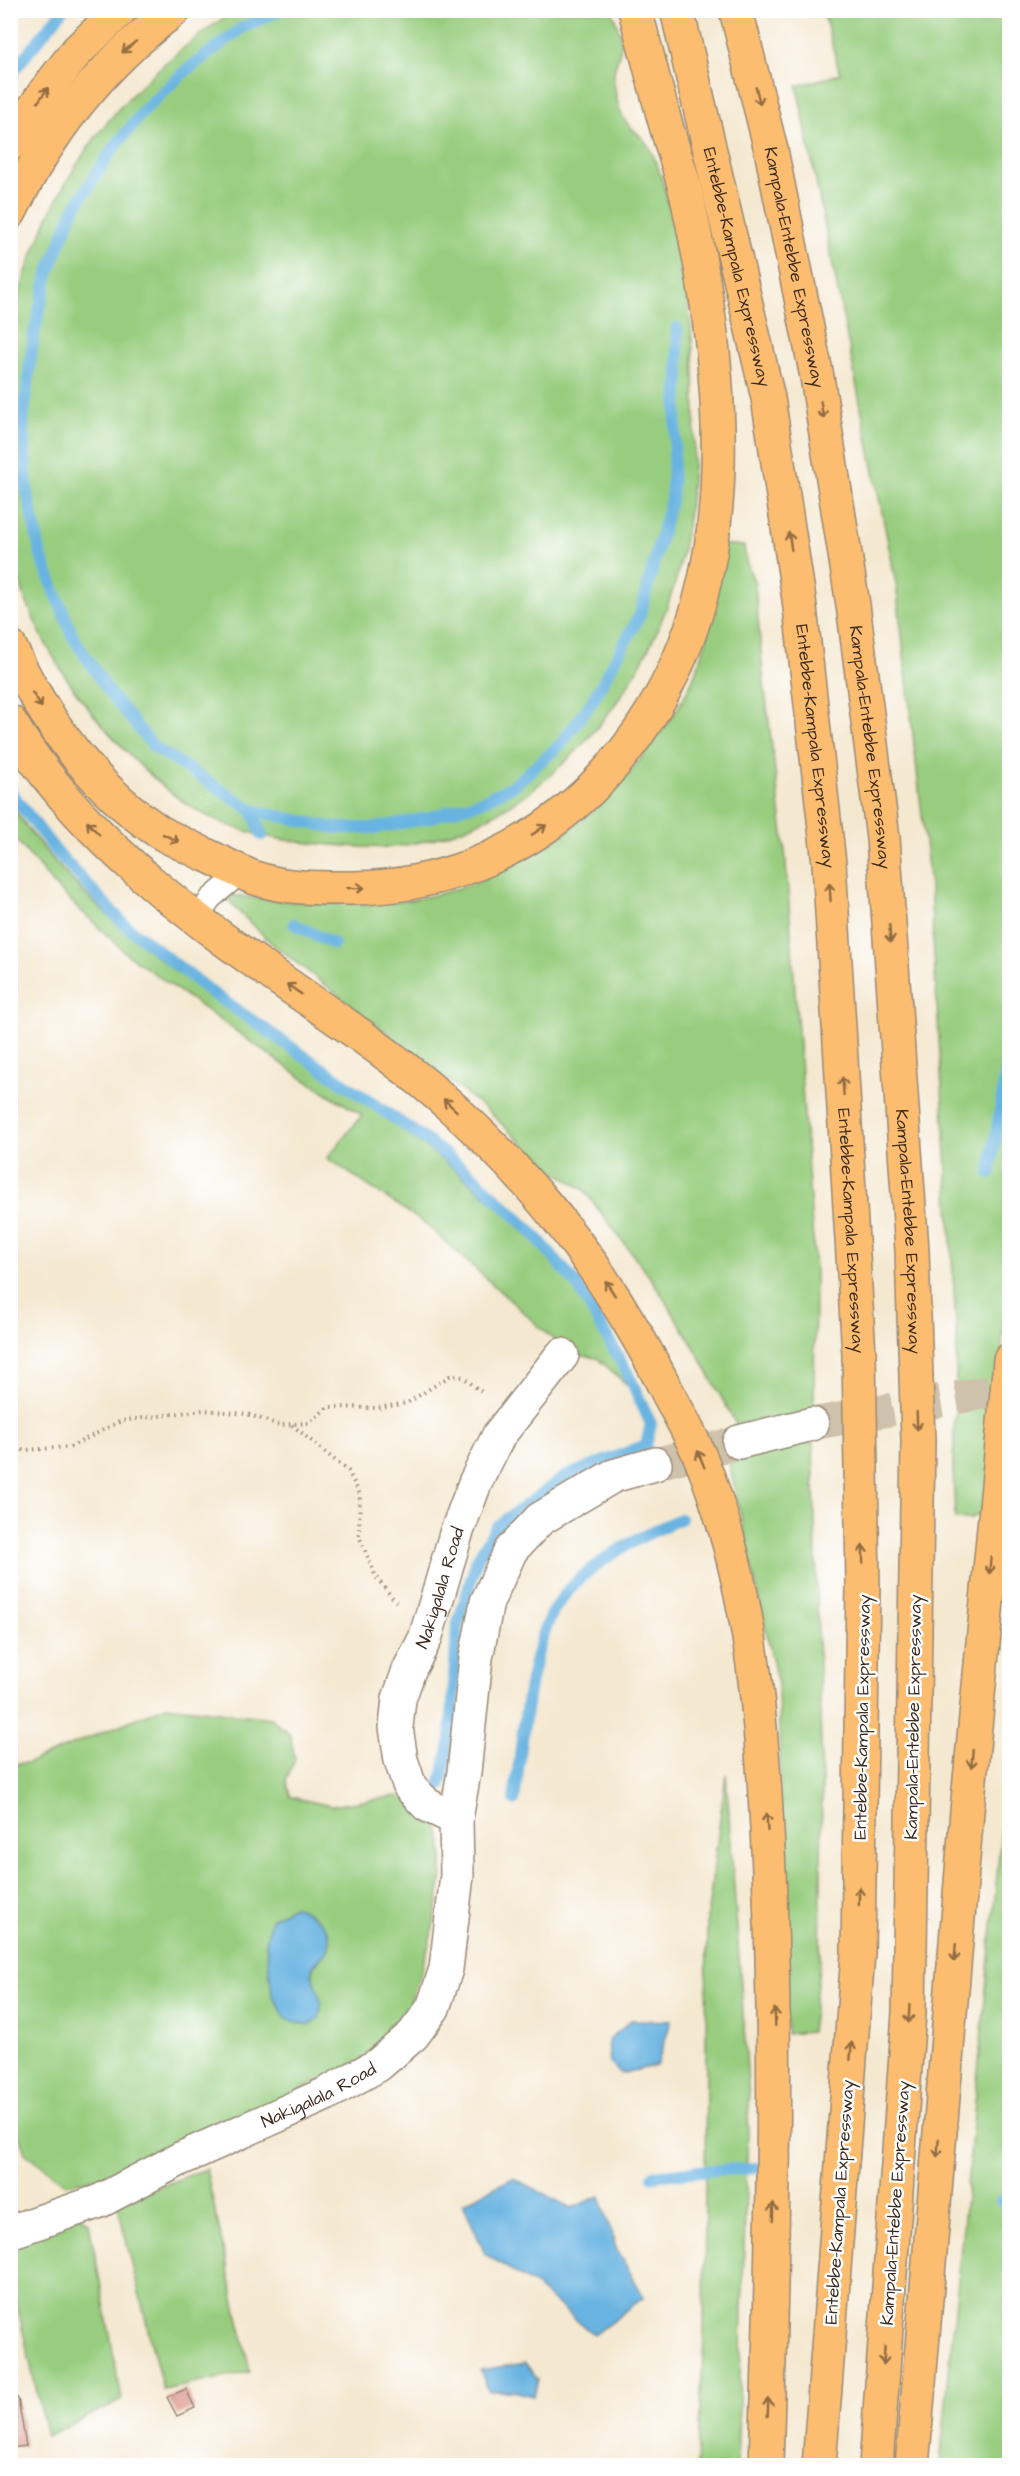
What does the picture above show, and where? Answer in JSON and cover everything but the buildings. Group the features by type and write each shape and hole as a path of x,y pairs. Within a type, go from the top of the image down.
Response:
{"highway":[{"path":"10,144 45,92 77,51 120,10"},
{"path":"10,212 32,166 69,115 117,57 174,10"},
{"path":"10,648 30,689 56,730 84,765 120,803 160,833 256,878 297,887 387,887 479,864 516,846 593,790 627,749 654,709 667,682 700,598 716,497 718,430 713,351 690,207 635,10"},
{"name":"Entebbe–Kampala Expressway","path":"677,10 689,51 768,398 799,599 829,862 859,1354 863,1583 858,1954 819,2466"},
{"name":"Kampala–Entebbe Expressway","path":"740,25 771,150 817,378 853,605 883,838 912,1250 918,1441 909,2013 876,2466"},
{"path":"10,722 66,800 118,854 197,921 418,1076 493,1145 568,1229 607,1283 636,1330 700,1456 721,1515 747,1622 758,1692 765,1776 776,2035 766,2466"},
{"path":"912,2466 967,1811 1010,1360"}],"street":[{"name":"Nakigalala Road","path":"456,1819 427,1805 410,1787 401,1760 396,1727 399,1699 409,1670 425,1639 456,1534 475,1483 500,1436 562,1355"},
{"path":"739,1442 812,1424"},
{"name":"Nakigalala Road","path":"10,2232 100,2201 180,2159 326,2094 378,2065 413,2035 433,2008 446,1969 457,1875 456,1819 464,1772 476,1658 487,1602 511,1550 540,1519 613,1476 655,1464"}],"lane":[{"path":"197,921 210,899 242,872"}],"path":[{"path":"10,1451 70,1447 122,1421 203,1410 247,1414 279,1425 309,1423 328,1407 378,1408 407,1403 450,1376 463,1377 475,1383 511,1423"},
{"path":"292,1424 348,1471 360,1494 359,1536 376,1577 425,1639"}],"green space":[{"path":"235,10 612,11 621,41 614,73 618,105 624,120 643,138 658,166 684,270 694,366 693,470 680,564 668,604 649,647 626,688 598,727 565,762 529,792 489,817 446,835 399,846 375,848 297,842 264,836 209,817 160,784 110,734 76,693 61,670 47,647 25,597 11,545 8,498 10,339 19,293 40,236 75,167 119,108 173,57"},
{"path":"823,11 1009,11 1010,1262 986,1510 970,1519 955,1519 953,1469 957,1341 930,887 896,583 797,86 840,74"},
{"path":"720,544 744,546 746,561 755,584 763,675 785,850 815,1269 814,1413 738,1428 694,1347 653,1281 583,1189 544,1164 487,1110 271,943 231,904 229,895 326,904 365,904 411,900 465,886 491,876 541,850 564,834 594,811 616,788 658,736 686,693 702,654 711,623"},
{"path":"10,803 41,845 76,884 153,954 237,1016 416,1140 504,1212 568,1279 588,1309 633,1390 597,1358 578,1355 555,1341 427,1225 327,1158 362,1115 301,1077 128,955 57,888 11,834"},
{"path":"813,1442 822,1787 820,1960 811,2032 787,2034 778,1685 729,1463"},
{"path":"166,1706 271,1718 290,1735 295,1759 286,1781 291,1797 331,1806 398,1796 422,1812 435,1823 441,1839 440,1891 418,1982 398,2027 367,2058 129,2172 66,2184 25,2153 11,2112 10,1764 28,1763","holes":["266,1943 328,1949 313,1967 313,1979 270,1966"]},
{"path":"1009,1751 1009,2465 940,2465"},
{"path":"726,1774 749,2098 737,2465 697,2466 704,2337 707,1919"},
{"path":"206,2169 250,2372 163,2390 117,2203"},
{"path":"80,2215 89,2223 122,2400 47,2436 11,2280 10,2243"}],"water":[{"path":"293,1906 320,1922 329,1934 330,1941 327,1951 313,1967 313,1977 321,2006 319,2018 309,2025 286,2019 272,1994 266,1943 271,1919"},
{"path":"631,2020 671,2021 657,2065 621,2074 610,2063 608,2041"},
{"path":"513,2178 571,2208 600,2196 616,2248 644,2297 594,2335 533,2284 485,2254 463,2203"},
{"path":"525,2363 538,2380 534,2396 513,2391 489,2391 480,2370"}],"waterway":[{"path":"10,75 63,10"},
{"path":"280,10 242,28 183,73 145,109 108,156 73,211 48,274 34,334 23,420 27,491 41,556 73,637 111,695 154,747 252,810 334,828 376,828 428,818 482,801 513,786 561,744 591,703 640,615 671,499 679,376 677,328"},
{"path":"10,791 55,850 124,924 211,992 429,1142 475,1178 532,1232 578,1286 628,1374 651,1424 646,1445 566,1476 497,1526 477,1559 457,1627 451,1739 440,1786"},
{"path":"252,810 262,835"},
{"path":"294,924 334,944"},
{"path":"990,1173 1010,1046"},
{"path":"514,1800 523,1730 536,1659 551,1616 561,1599 574,1584 607,1557 680,1519"},
{"path":"653,2176 758,2168"},
{"path":"1001,2201 1010,2199"}],"tunnel":[{"path":"812,1424 1010,1388"},
{"path":"655,1464 739,1442"}]}
